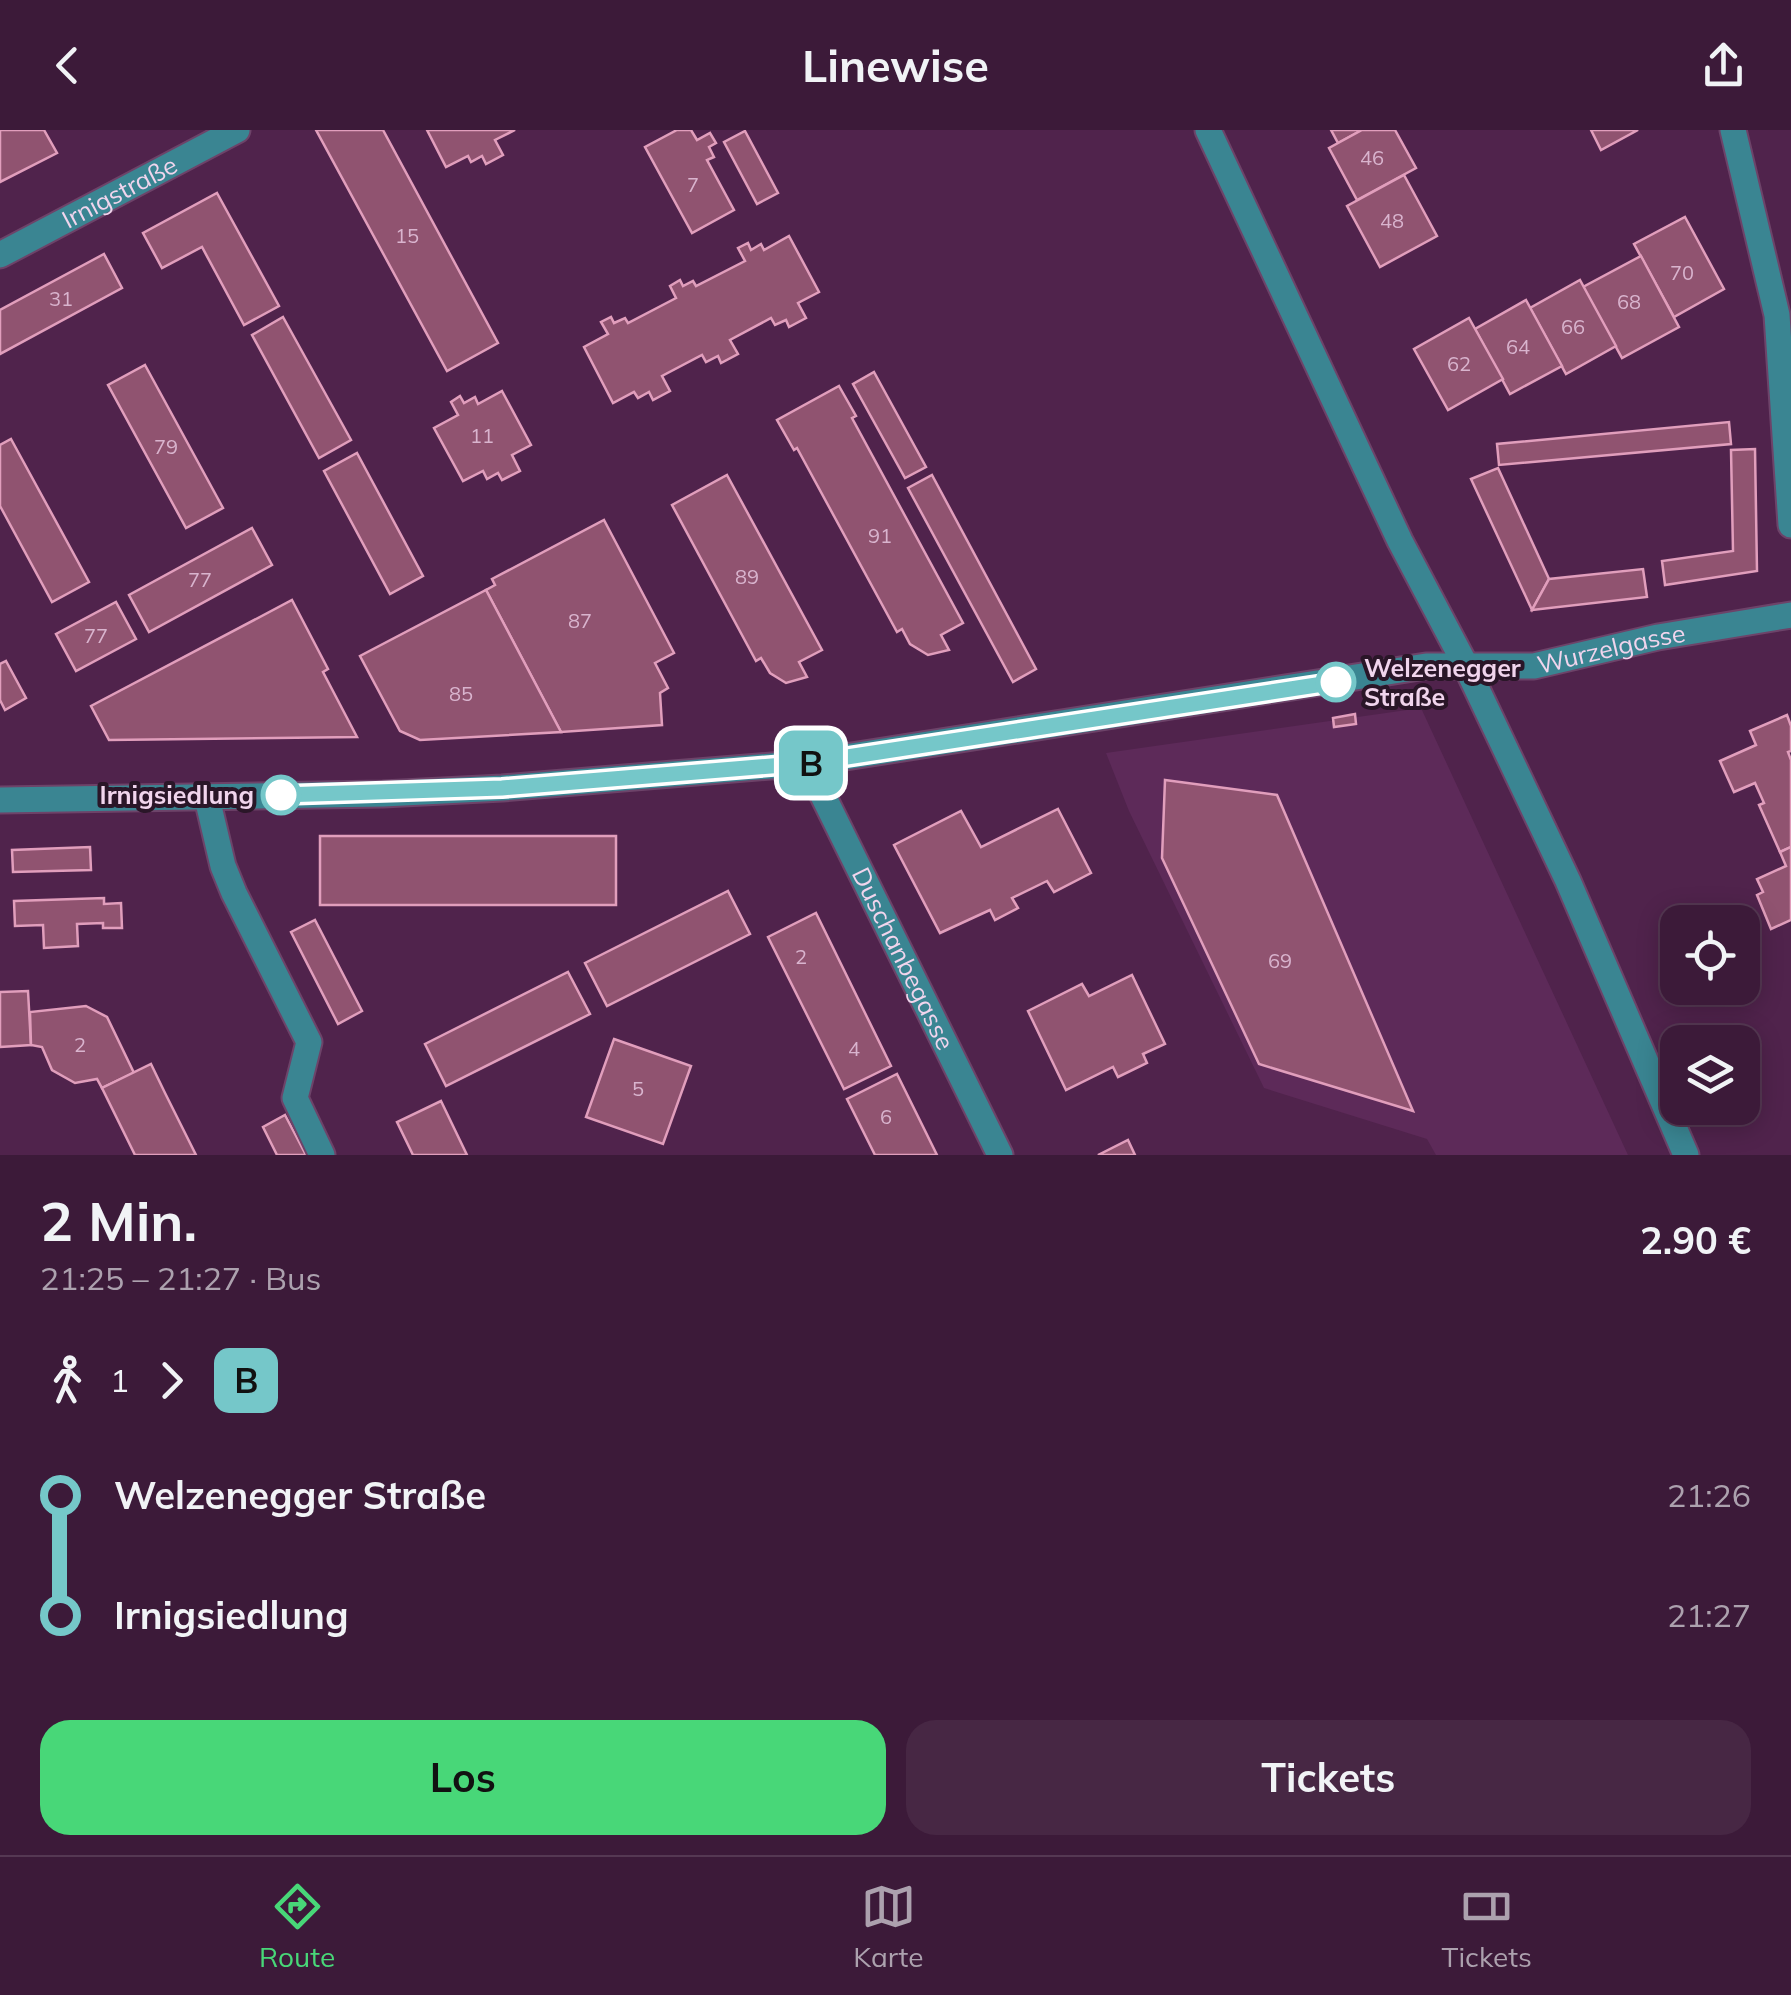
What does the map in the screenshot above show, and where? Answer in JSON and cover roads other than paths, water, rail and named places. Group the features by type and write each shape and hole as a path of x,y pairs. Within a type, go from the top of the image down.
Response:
{"street":[{"name":"Irnigstraße","path":"0,255 237,130"},
{"path":"1208,130 1400,540 1466,666 1568,881 1686,1155"},
{"path":"1734,130 1784,314 1791,525"},
{"name":"Wurzelgasse","path":"0,800 502,788 808,763 1426,666 1534,666 1658,638 1791,615"},
{"name":"Duschanbegasse","path":"808,763 1000,1155"},
{"path":"207,798 222,866 309,1042 294,1098 322,1155"}],"place":[{"name":"Welzenegger Straße","path":"1336,682"},
{"name":"Irnigsiedlung","path":"281,795"}]}
